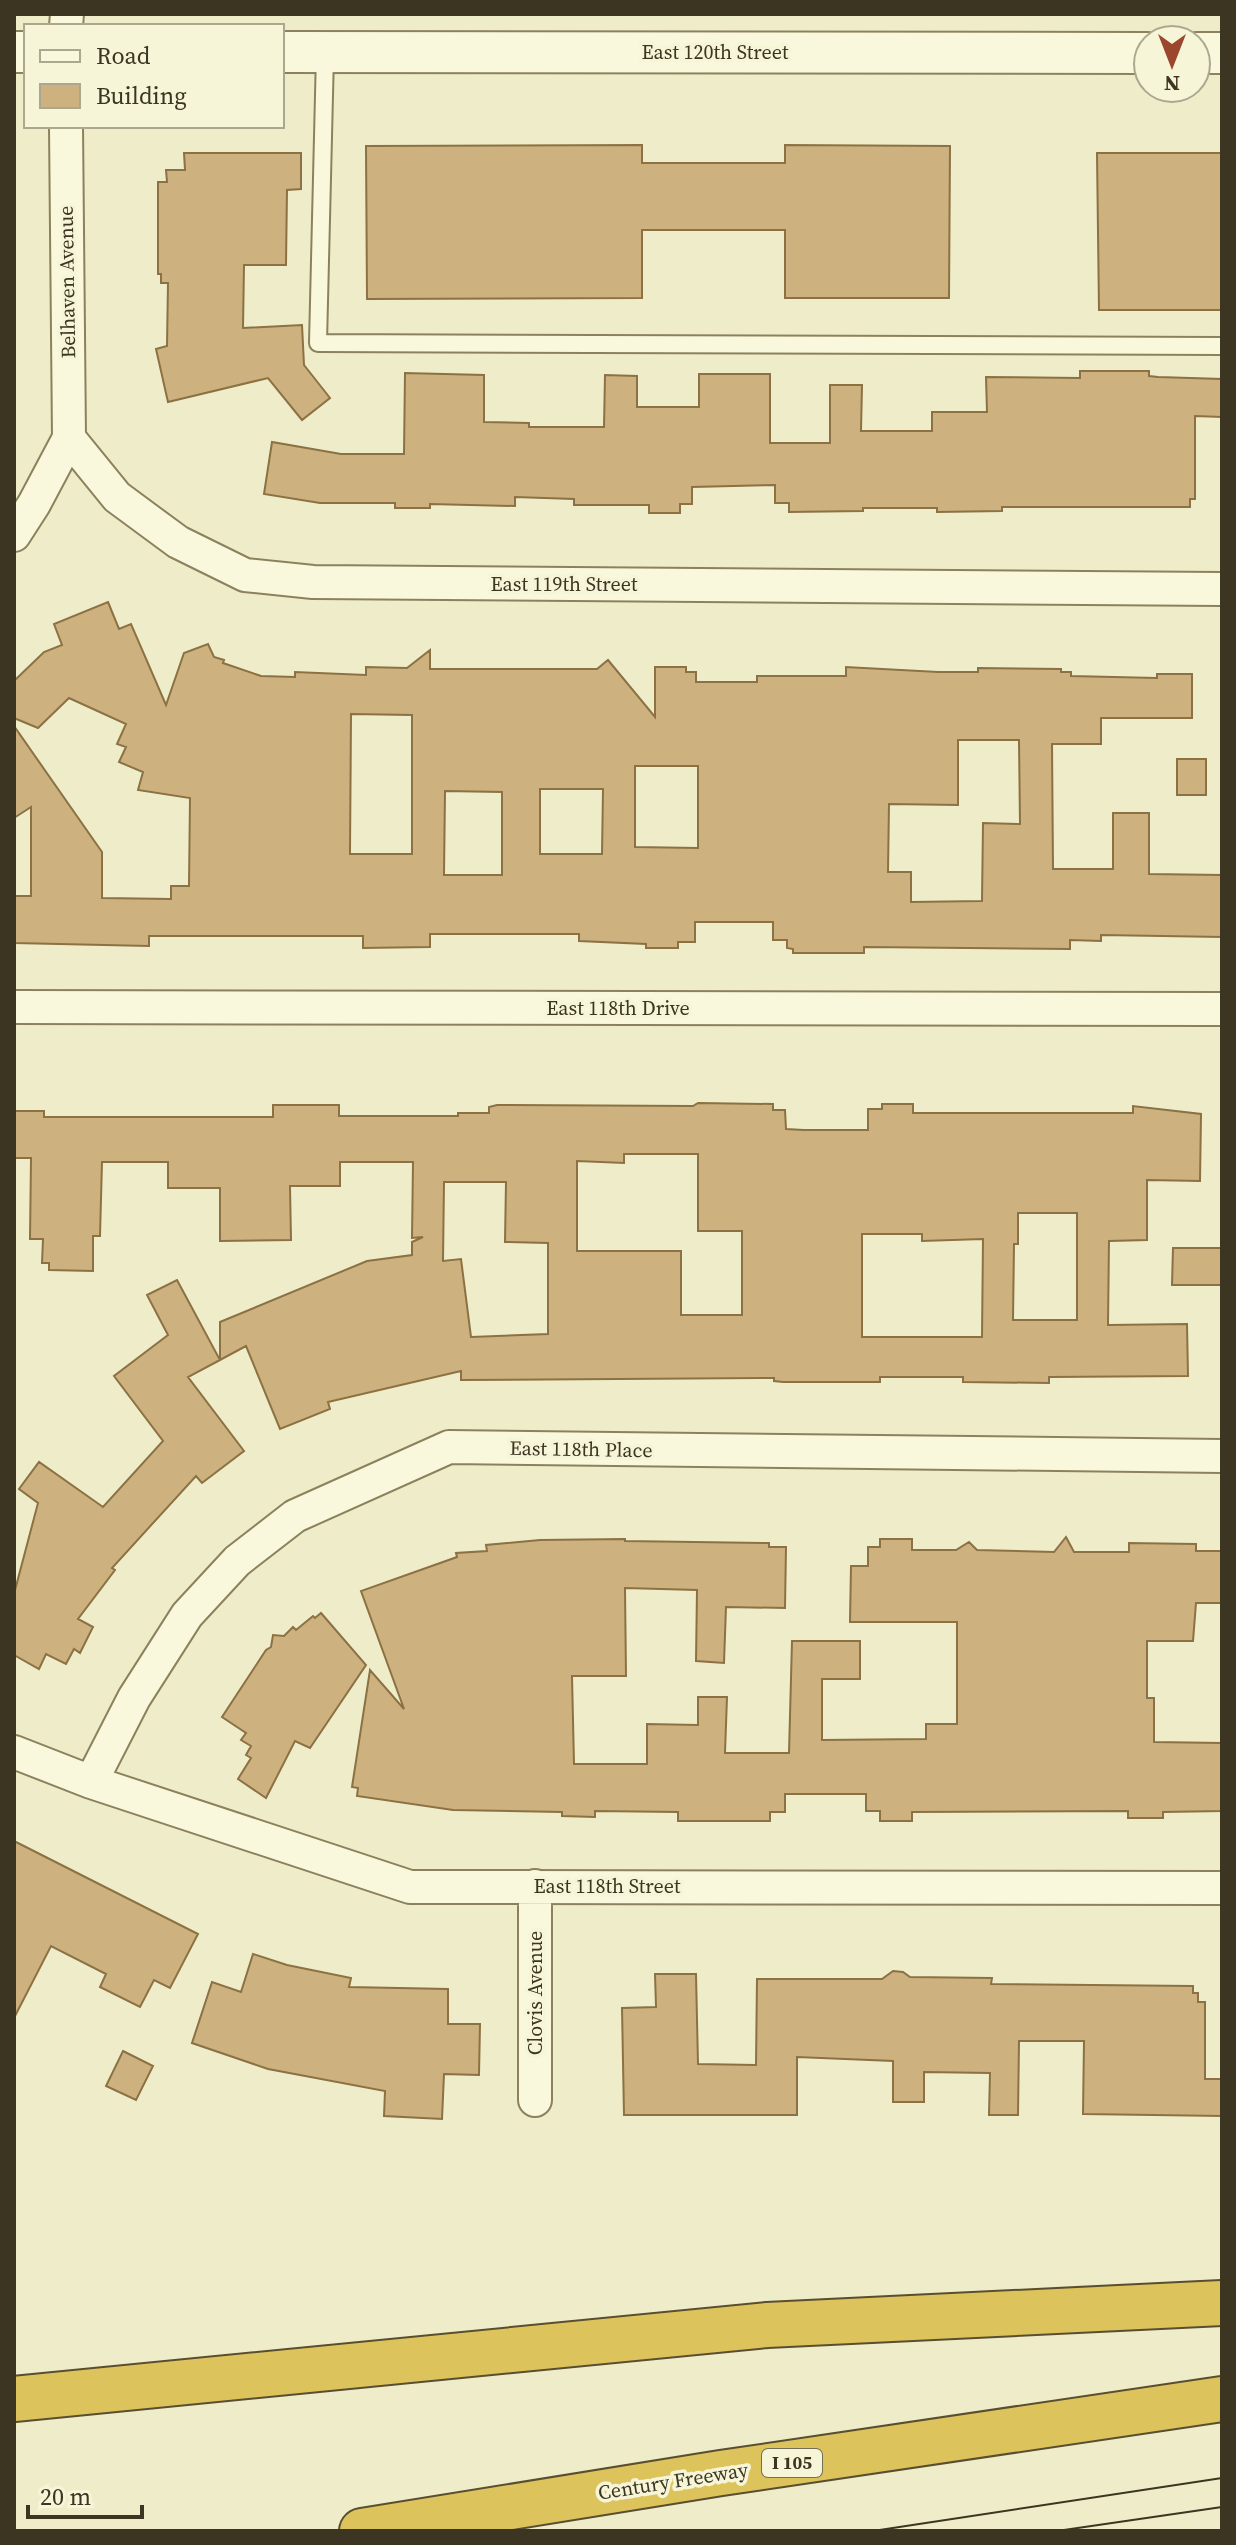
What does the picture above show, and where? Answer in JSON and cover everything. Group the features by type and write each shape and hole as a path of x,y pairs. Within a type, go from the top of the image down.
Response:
{"highway":[{"path":"14,2399 767,2325 1222,2303"},
{"name":"Century Freeway","path":"362,2531 721,2473 1222,2399"}],"street":[{"name":"East 120th Street","path":"284,52 1132,53"},
{"name":"Belhaven Avenue","path":"66,128 69,438"},
{"path":"14,535 69,438"},
{"name":"East 119th Street","path":"69,438 117,497 178,542 245,575 313,582 1222,589"},
{"name":"East 118th Drive","path":"14,1007 1222,1009"},
{"name":"East 118th Place","path":"91,1782 134,1698 187,1615 237,1561 295,1516 449,1447 1222,1456"},
{"name":"East 118th Street","path":"14,1752 91,1782 410,1887 1222,1888"},
{"name":"Clovis Avenue","path":"535,1886 535,2100"}],"lane":[{"path":"325,52 318,343 1222,346"}],"building":[{"path":"642,145 642,163 785,163 785,145 950,146 949,298 785,298 785,230 642,230 642,298 367,299 366,146"},
{"path":"184,153 301,153 301,189 287,190 286,265 244,265 243,328 302,325 304,365 330,398 302,420 268,378 168,402 156,349 167,346 168,283 161,283 161,274 158,274 158,182 167,182 166,170 185,170"},
{"path":"1097,153 1222,153 1222,310 1099,310"},
{"path":"1080,371 1149,371 1149,376 1158,377 1222,379 1222,417 1195,416 1195,499 1190,499 1190,507 1002,507 1002,511 937,512 937,508 863,508 863,511 789,512 789,503 775,503 775,485 692,487 692,504 680,504 680,513 649,513 649,505 574,505 574,499 515,497 515,506 430,504 430,508 395,508 395,503 320,503 264,494 272,442 341,454 404,454 405,373 484,375 484,422 529,423 529,427 604,427 605,375 637,376 637,407 699,407 699,374 770,374 770,443 830,443 830,385 862,385 861,431 932,431 932,412 987,412 986,377 1080,378"},
{"path":"108,602 119,629 131,624 166,705 184,653 208,644 214,657 224,660 223,663 261,676 295,677 295,672 366,675 366,667 407,668 430,650 430,669 597,669 608,660 655,717 655,667 686,667 686,672 696,672 696,682 757,682 757,676 846,676 846,667 938,672 978,672 978,668 1061,669 1061,672 1071,672 1071,676 1157,678 1157,674 1192,674 1192,718 1101,718 1101,744 1052,744 1053,869 1113,869 1113,813 1149,813 1149,874 1222,875 1222,937 1101,935 1101,941 1070,940 1070,949 864,947 864,953 793,953 793,949 787,948 787,940 773,940 773,922 695,922 695,942 678,942 678,948 579,941 579,934 430,934 430,947 363,948 363,936 149,936 149,946 14,943 14,896 31,896 31,807 14,818 14,726 102,852 102,898 171,899 171,886 189,886 190,798 138,790 143,772 119,762 126,747 117,744 126,724 69,698 38,728 14,718 14,681 44,652 62,645 54,624","holes":["351,714 412,715 412,854 350,854","958,740 1019,740 1020,824 983,823 982,901 911,902 911,872 888,872 889,804 958,805","635,766 698,766 698,848 635,847","540,789 603,789 602,854 540,854","445,791 502,792 502,875 444,875"]},
{"path":"1177,759 1206,759 1206,795 1177,795"},
{"path":"698,1103 773,1104 773,1110 785,1110 786,1129 804,1130 868,1130 868,1109 882,1109 882,1104 913,1104 913,1113 1133,1113 1133,1106 1201,1114 1200,1181 1147,1180 1147,1240 1109,1241 1108,1325 1187,1324 1188,1376 1049,1377 1049,1383 963,1382 963,1377 880,1377 880,1382 783,1382 774,1381 774,1378 461,1380 461,1371 328,1402 330,1409 280,1429 246,1346 220,1360 220,1322 367,1261 412,1255 412,1242 423,1237 412,1238 413,1162 340,1162 340,1186 290,1186 291,1240 220,1241 220,1188 168,1188 168,1162 102,1162 100,1236 93,1236 93,1271 49,1270 49,1263 42,1263 43,1239 30,1239 31,1158 14,1158 14,1111 44,1111 44,1117 273,1117 273,1105 339,1105 339,1116 458,1116 458,1113 489,1113 489,1107 497,1105 693,1106","holes":["624,1154 698,1154 698,1231 742,1231 742,1315 681,1315 681,1251 577,1251 577,1161 624,1163","444,1182 506,1182 505,1242 548,1243 548,1334 471,1337 461,1259 443,1261","1018,1213 1077,1213 1077,1320 1013,1320 1014,1244 1018,1244","862,1234 922,1234 922,1241 983,1239 982,1337 862,1337"]},
{"path":"1173,1248 1222,1248 1222,1285 1172,1285"},
{"path":"177,1280 220,1360 188,1377 244,1451 202,1483 196,1476 112,1568 115,1570 78,1619 93,1627 80,1653 74,1649 66,1664 46,1654 39,1669 14,1655 14,1594 38,1503 19,1489 39,1462 103,1507 163,1441 114,1376 168,1335 147,1295"},
{"path":"1066,1537 1074,1552 1129,1552 1129,1543 1196,1544 1196,1551 1222,1551 1222,1603 1196,1603 1193,1641 1147,1641 1147,1698 1154,1698 1154,1742 1222,1743 1222,1811 1163,1812 1163,1818 1128,1818 1128,1811 912,1812 912,1821 880,1821 880,1811 866,1811 866,1794 785,1794 785,1812 770,1812 770,1821 678,1821 678,1812 595,1811 595,1817 562,1816 562,1812 453,1810 357,1796 358,1788 352,1787 370,1670 404,1709 361,1591 457,1557 456,1553 487,1551 486,1545 540,1540 769,1543 769,1547 786,1547 785,1608 726,1607 724,1663 696,1661 697,1590 625,1588 626,1676 572,1676 574,1764 647,1764 647,1724 698,1725 698,1697 727,1697 725,1753 789,1753 792,1641 860,1641 860,1679 822,1679 822,1740 926,1739 926,1724 957,1724 957,1622 850,1622 851,1566 868,1566 868,1547 880,1547 880,1539 912,1539 912,1550 956,1550 969,1542 977,1550 1054,1552"},
{"path":"321,1613 366,1665 310,1748 295,1741 266,1798 238,1779 251,1758 246,1755 251,1746 241,1740 246,1733 222,1717 271,1647 273,1635 284,1636 293,1627 296,1630"},
{"path":"14,1841 198,1934 170,1988 154,1980 140,2007 100,1987 106,1974 51,1946 14,2018"},
{"path":"253,1954 287,1965 351,1978 349,1987 448,1989 448,2024 480,2024 479,2075 444,2074 442,2119 384,2116 385,2091 268,2069 192,2043 212,1982 241,1992"},
{"path":"893,1971 910,1977 992,1978 991,1984 1193,1986 1193,1993 1198,1993 1198,2002 1205,2002 1205,2079 1222,2079 1222,2116 1083,2114 1084,2041 1019,2041 1018,2115 989,2115 990,2073 924,2072 924,2102 893,2102 893,2061 797,2057 797,2115 624,2115 622,2008 656,2007 655,1974 696,1974 698,2064 756,2065 757,1979 882,1979"},
{"path":"123,2051 153,2066 136,2100 106,2086"}],"tram line":[{"path":"873,2531 1222,2478"},
{"path":"1057,2531 1222,2507"}]}
